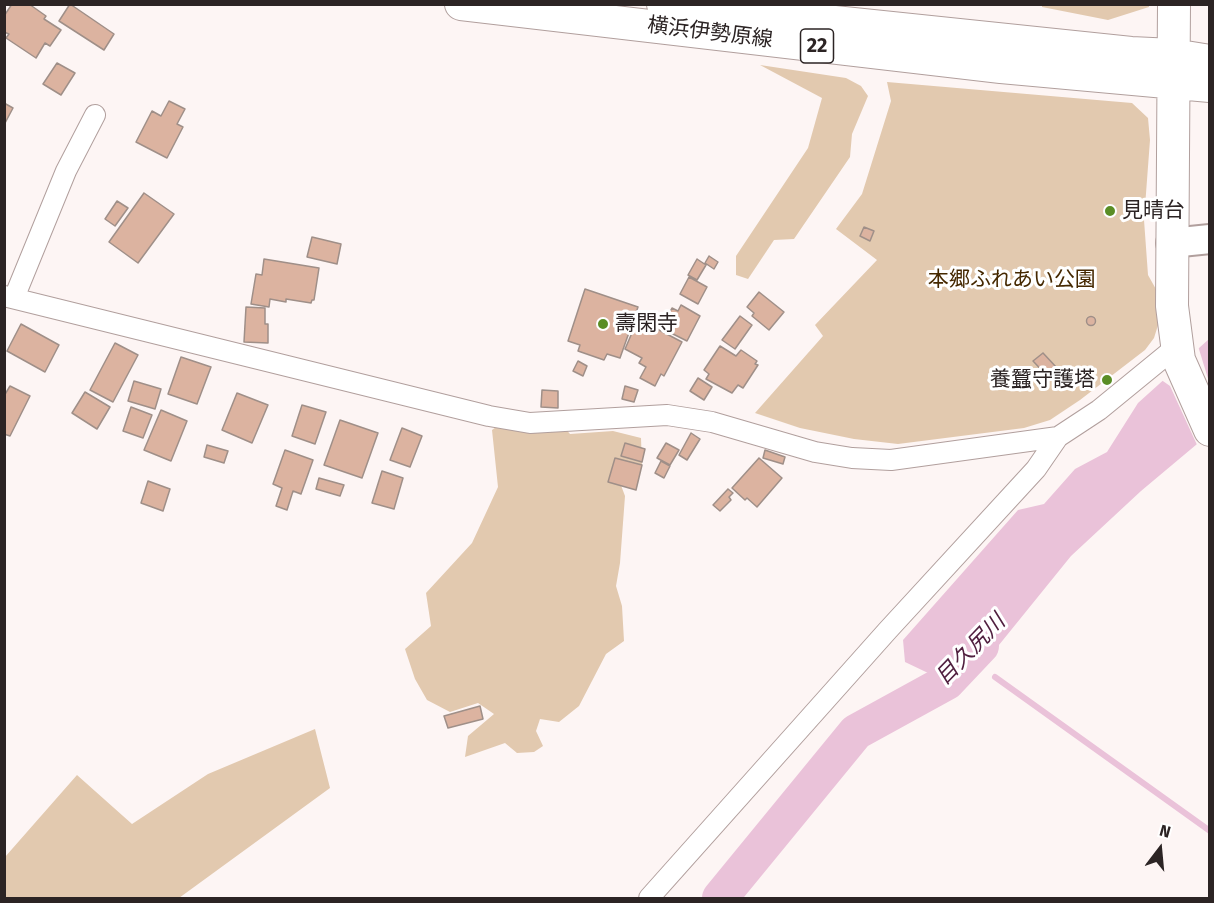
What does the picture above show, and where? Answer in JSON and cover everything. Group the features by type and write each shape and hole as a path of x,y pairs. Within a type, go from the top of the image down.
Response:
{"main road":[{"name":"横浜伊勢原線","path":"461,4 978,64 1173,70 1209,61"},
{"name":"横浜伊勢原線","path":"663,4 1131,53 1209,86"},
{"path":"1174,4 1172,306 1179,360 1209,430"}],"street":[{"path":"95,115 66,171 9,297 489,416 530,423 667,415 712,422 815,452 852,459 891,460 926,457 1058,437"},
{"path":"1171,243 1209,239"},
{"path":"649,898 888,630 1036,469 1058,437 1099,410 1176,349"}],"green space":[{"path":"1042,4 1149,5 1149,7 1108,20 1042,7"},
{"path":"760,65 846,78 861,86 868,96 852,134 850,157 794,239 774,240 748,279 736,275 736,256 808,148 822,98"},
{"name":"本郷ふれあい公園","path":"887,82 1132,103 1148,118 1150,140 1144,220 1148,275 1157,291 1159,322 1154,338 1145,350 1050,420 1024,428 898,444 854,439 800,428 755,413 823,336 815,325 877,260 836,229 862,194 891,101"},
{"path":"507,419 557,419 570,434 613,431 641,438 642,466 622,467 619,480 625,496 616,586 622,606 624,641 606,654 579,706 559,722 540,719 536,731 543,746 534,752 517,753 505,743 465,757 468,736 494,714 478,703 450,712 427,700 415,679 405,649 431,626 426,593 472,543 498,487 492,430"},
{"path":"315,729 330,788 179,898 5,898 5,857 77,775 132,824 208,774"}],"water":[{"path":"1209,339 1209,434 1141,491 1071,556 969,682 947,682 905,662 903,640 1018,510 1044,504 1075,469 1107,452 1138,403"}],"pier":[{"path":"1198,346 1210,385 1210,438 1198,447 1170,386 1160,379"}],"building":[{"path":"12,4 29,4 46,16 44,19 61,30 50,46 45,43 36,58 6,38 9,34 4,32 4,16"},
{"path":"70,4 114,34 104,50 59,21"},
{"path":"57,63 75,73 61,95 43,84"},
{"path":"169,101 185,109 177,124 183,127 167,158 136,142 152,111 161,116"},
{"path":"4,103 13,108 4,125"},
{"path":"144,193 174,214 138,263 109,242"},
{"path":"117,201 128,208 115,226 105,219"},
{"path":"864,227 874,231 870,241 860,236"},
{"path":"312,237 341,244 337,264 307,257"},
{"path":"709,256 718,262 714,269 705,263"},
{"path":"264,259 319,268 314,300 311,303 270,299 269,307 251,304 256,274 262,275"},
{"path":"697,259 706,265 697,280 688,275"},
{"path":"689,277 707,287 698,304 680,294"},
{"name":"壽閑寺","path":"585,289 638,307 620,358 607,354 604,360 578,351 580,345 568,341"},
{"path":"759,292 784,312 769,330 752,316 754,313 747,307"},
{"path":"681,305 700,316 687,341 661,328 672,308 678,311"},
{"path":"246,307 265,308 268,343 244,342"},
{"path":"740,316 752,325 735,349 722,340"},
{"path":"1091,316 1096,321 1091,326 1086,321"},
{"path":"638,319 682,342 664,376 661,374 655,386 640,378 646,367 639,363 642,358 625,349"},
{"path":"21,324 59,345 45,372 7,351"},
{"path":"115,343 138,355 113,402 90,390"},
{"path":"720,346 736,356 741,350 757,361 755,364 758,365 743,388 738,385 732,393 706,379 709,374 704,370"},
{"path":"1043,353 1057,368 1048,377 1033,361"},
{"path":"181,357 211,367 197,404 168,394"},
{"path":"578,361 587,366 583,376 573,371"},
{"path":"1041,373 1047,380 1042,385 1036,378"},
{"path":"698,378 712,387 704,400 690,391"},
{"path":"134,381 161,389 155,409 128,401"},
{"path":"10,386 30,396 10,436 4,434 4,396"},
{"path":"625,386 638,390 634,402 622,399"},
{"path":"542,390 558,391 558,408 541,407"},
{"path":"85,392 110,407 97,429 72,413"},
{"path":"237,393 268,405 252,443 222,430"},
{"path":"302,405 326,412 315,444 292,436"},
{"path":"131,407 152,415 143,438 123,431"},
{"path":"161,410 187,421 171,461 144,450"},
{"path":"340,420 378,433 362,478 324,465"},
{"path":"402,428 422,436 410,467 390,460"},
{"path":"691,433 700,439 687,460 679,455"},
{"path":"625,443 645,449 642,462 621,456"},
{"path":"666,443 679,450 670,465 657,458"},
{"path":"207,445 228,451 224,463 204,457"},
{"path":"285,450 313,460 301,494 293,491 287,510 276,506 282,488 273,484"},
{"path":"765,450 785,457 783,464 763,458"},
{"path":"615,458 642,465 636,490 608,482"},
{"path":"759,458 782,478 757,507 732,488"},
{"path":"661,461 670,466 664,478 655,473"},
{"path":"382,471 403,478 394,509 372,503"},
{"path":"319,478 344,485 340,496 316,489"},
{"path":"148,481 170,489 163,511 141,503"},
{"path":"728,489 733,493 729,497 731,500 720,511 713,505"},
{"path":"480,706 483,719 448,728 444,716"}],"waterway":[{"name":"目久尻川","path":"720,898 856,732 947,682 981,646"},
{"path":"995,677 1210,831"}],"place":[{"name":"見晴台","path":"1110,211"},
{"name":"壽閑寺","path":"603,324"},
{"name":"養蠶守護塔","path":"1107,380"}]}
